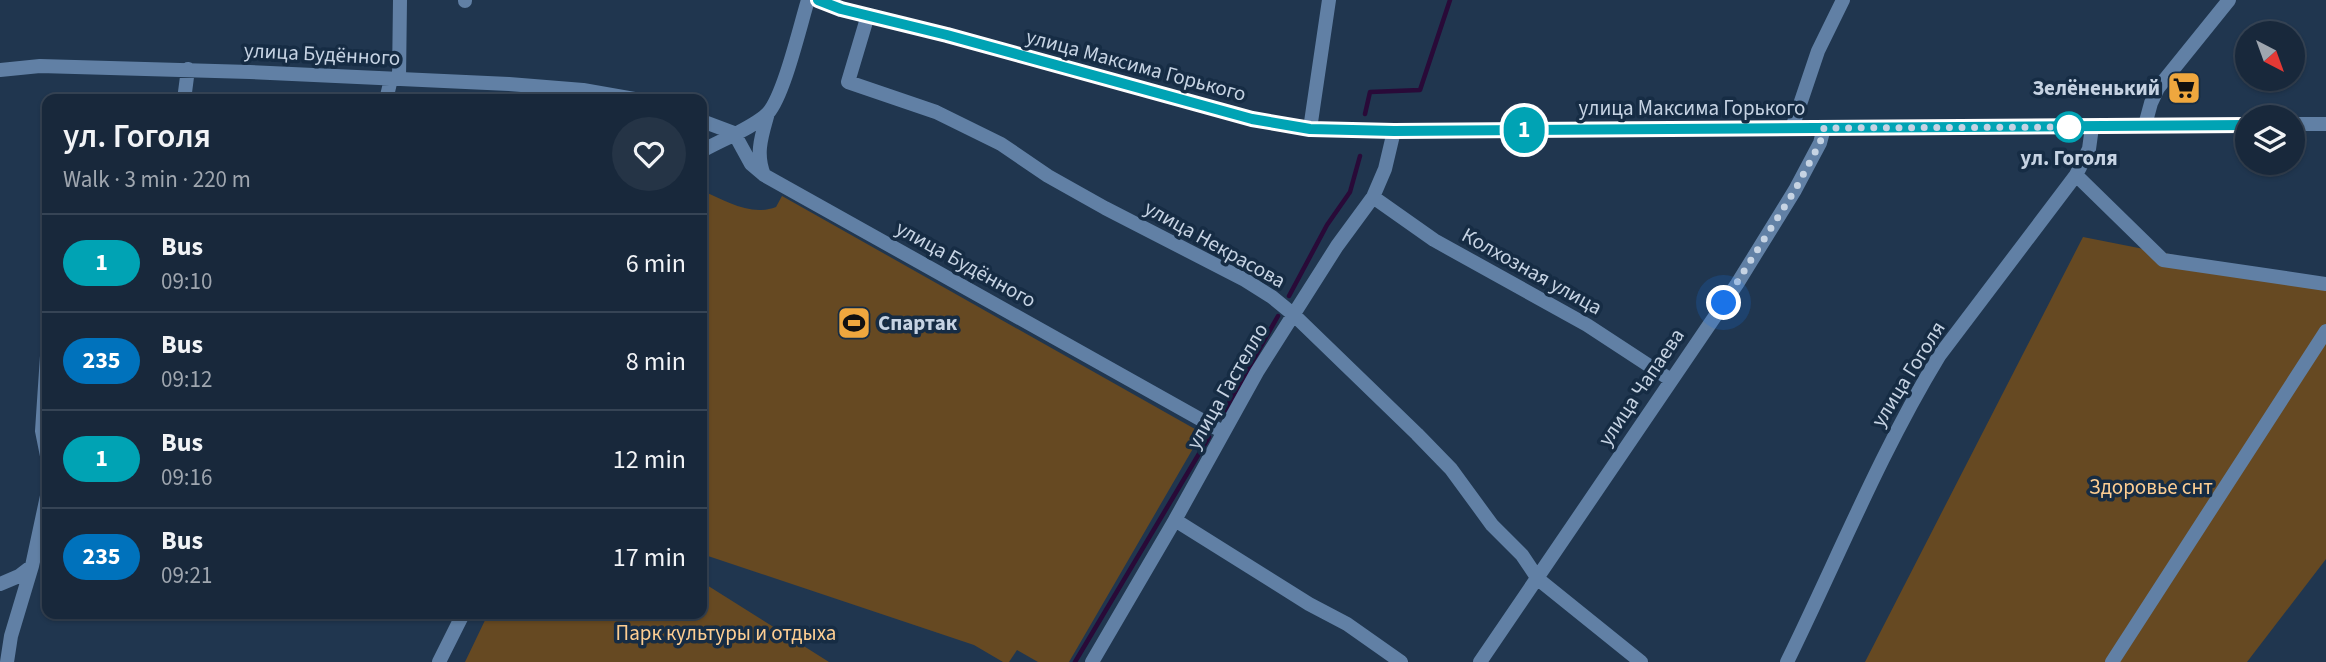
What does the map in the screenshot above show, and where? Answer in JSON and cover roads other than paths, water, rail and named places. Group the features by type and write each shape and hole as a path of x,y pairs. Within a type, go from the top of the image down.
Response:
{"street":[{"path":"389,94 395,79 400,0"},
{"path":"764,176 758,162 760,143 768,113 782,85 808,0"},
{"name":"улица Максима Горького","path":"818,0 841,9 947,35 1252,119 1310,129 1394,131 2235,125"},
{"path":"1310,129 1329,0"},
{"path":"1792,128 1818,51 1843,0"},
{"path":"2146,125 2158,88 2230,0"},
{"name":"улица Некрасова","path":"868,15 848,82 936,112 1001,144 1048,176 1245,280 1272,297 1294,315 1442,460 1492,525 1522,555 1538,579 1641,662"},
{"name":"улица Будённого","path":"0,70 40,66 188,69 583,90 606,94"},
{"path":"185,94 188,69"},
{"path":"707,148 768,113"},
{"path":"707,123 734,133"},
{"path":"2305,124 2326,124"},
{"name":"улица Гоголя","path":"1787,662 1891,441 1939,356 2076,175 2090,149 2092,127"},
{"name":"улица Чапаева","path":"1480,662 1737,284 1795,190 1820,143 1824,128"},
{"name":"улица Гастелло","path":"1092,662 1257,372 1337,246 1373,197 1385,169 1394,131"},
{"name":"улица Будённого","path":"734,133 751,164 764,176 1223,432"},
{"path":"2076,175 2163,260 2326,284"},
{"name":"Колхозная улица","path":"1373,197 1434,240 1587,325 1671,380"},
{"path":"2112,662 2326,331"},
{"path":"7,662 11,636 32,566 42,519"},
{"path":"1175,520 1308,604 1328,612 1401,662"},
{"path":"0,585 32,566"},
{"path":"0,585 12,592 20,602"},
{"path":"439,662 460,619"}],"waterway":[{"path":"1365,114 1370,92 1420,90 1450,0"},
{"path":"1289,296 1327,225 1350,192 1360,156"},
{"path":"1221,417 1278,316"},
{"path":"1075,662 1209,437"}],"place":[{"name":"Зелёненький","path":"2184,88"},
{"name":"ул. Гоголя","path":"2069,127"},
{"name":"Спартак","path":"854,323"}],"park label":[{"name":"Здоровье снт","path":"2151,487"},
{"name":"Парк культуры и отдыха","path":"726,633"}]}
